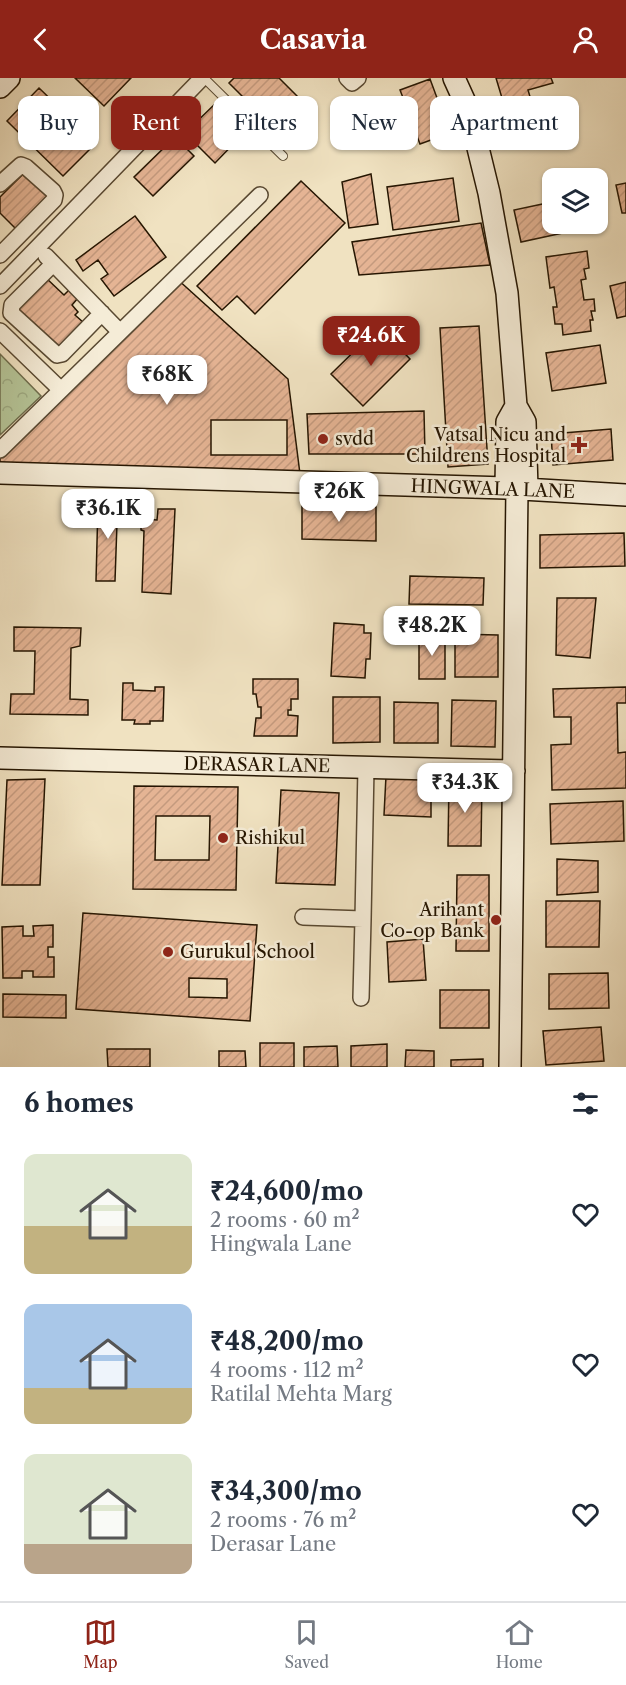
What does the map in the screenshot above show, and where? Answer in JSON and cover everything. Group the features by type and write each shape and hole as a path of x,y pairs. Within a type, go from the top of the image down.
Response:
{"street":[{"path":"0,87 9,78"},
{"path":"0,286 203,78"},
{"path":"347,78 352,83 358,78"},
{"path":"454,78 469,111 491,204 507,293 516,406 525,422 516,489 510,1067"},
{"path":"0,184 21,165 26,166 55,195 54,200 1,254 17,268"},
{"path":"0,450 260,195"},
{"path":"38,248 120,332"},
{"path":"53,264 12,305 11,313 54,353 62,354 102,313"},
{"path":"0,331 61,390"},
{"path":"17,347 32,333"},
{"name":"HINGWALA LANE","path":"0,473 516,489 626,495"},
{"name":"DERASAR LANE","path":"0,758 514,771"},
{"path":"361,998 366,767"},
{"path":"303,917 363,919"}],"lane":[{"path":"203,78 283,156"}],"green space":[{"path":"0,354 41,396 0,435"}],"building":[{"path":"75,78 131,78 111,96 104,106 99,101 99,96 94,96"},
{"path":"234,78 279,78 297,96 242,96 229,83"},
{"path":"496,78 551,78 553,83 528,90 530,96 501,96"},
{"path":"430,79 436,96 430,96 430,140 420,144 418,139 418,96 402,96 400,90"},
{"path":"39,88 47,96 31,96"},
{"path":"213,106 213,150 228,150 215,163 201,149 201,118"},
{"path":"18,110 18,132 7,121"},
{"path":"37,150 89,150 63,176"},
{"path":"162,150 188,150 194,156 153,196 134,177"},
{"path":"25,172 51,197 18,231 0,213 0,197"},
{"path":"371,174 378,224 349,228 342,182"},
{"path":"453,178 459,221 393,230 387,187"},
{"path":"301,181 345,223 255,314 237,296 222,310 197,286"},
{"path":"626,183 626,213 622,213 616,185"},
{"path":"542,204 542,234 558,234 521,242 514,210"},
{"path":"135,216 166,257 114,296 101,279 108,274 98,260 83,271 76,260"},
{"path":"481,223 490,265 359,275 352,242"},
{"path":"587,251 589,268 584,269 586,279 581,280 584,300 594,299 595,311 591,311 593,320 590,320 591,331 563,335 562,324 555,324 553,307 557,307 554,287 550,288 546,257"},
{"path":"45,277 64,295 70,289 78,298 72,305 78,312 75,315 84,323 57,351 14,309"},
{"path":"176,278 288,379 301,482 0,473 0,450"},
{"path":"626,282 626,316 617,318 610,286"},
{"path":"479,326 488,464 448,467 440,328"},
{"path":"379,327 410,359 363,406 331,374"},
{"path":"600,345 606,383 552,391 546,353"},
{"path":"424,411 425,454 309,454 307,414"},
{"path":"211,420 287,420 287,455 211,455"},
{"path":"611,429 613,460 553,465 551,434"},
{"path":"98,504 128,504 127,512 120,511 120,523 117,523 115,581 96,581"},
{"path":"302,505 376,507 376,541 302,539"},
{"path":"158,509 175,509 171,594 142,592 144,531 141,530 141,519 157,520"},
{"path":"624,533 625,566 540,568 540,535"},
{"path":"410,576 484,578 483,605 409,604"},
{"path":"557,598 596,598 590,658 556,655"},
{"path":"334,623 364,625 364,633 371,633 370,659 366,659 365,678 331,676"},
{"path":"14,627 81,628 80,646 71,648 70,699 88,700 88,715 10,714 11,694 34,694 35,651 14,651"},
{"path":"455,634 498,635 498,677 455,677"},
{"path":"419,635 445,635 445,679 419,679"},
{"path":"253,679 298,679 298,699 291,699 291,710 288,710 288,715 298,716 297,736 254,736 256,718 261,718 261,707 258,707 256,694 253,694"},
{"path":"123,683 133,683 133,690 155,691 155,687 164,687 163,721 134,724 135,720 122,720"},
{"path":"626,687 626,703 617,703 618,753 626,752 626,788 552,790 551,745 571,744 571,717 554,717 553,689"},
{"path":"333,697 380,697 380,742 333,743"},
{"path":"452,700 496,701 495,747 451,746"},
{"path":"394,702 438,703 438,743 394,743"},
{"path":"386,776 431,776 431,817 384,815"},
{"path":"45,779 40,885 2,885 7,780"},
{"path":"449,782 482,782 481,846 448,846"},
{"name":"Rishikul","path":"134,786 238,787 236,890 133,889","holes":["156,816 210,816 209,860 155,860"]},
{"path":"281,790 339,793 335,885 276,883"},
{"path":"623,801 624,841 551,844 550,804"},
{"path":"557,859 598,861 598,892 557,895"},
{"path":"457,875 489,875 489,951 456,951"},
{"path":"546,901 600,901 599,947 546,947"},
{"name":"Gurukul School","path":"83,913 257,925 250,1021 76,1009","holes":["189,978 227,979 227,998 189,997"]},
{"path":"53,925 53,947 48,947 48,957 54,957 54,977 33,977 33,971 22,971 22,978 3,978 2,927 23,926 23,936 34,936 33,926"},
{"path":"423,939 426,980 389,982 387,942"},
{"path":"608,973 609,1008 549,1009 549,974"},
{"path":"440,990 489,990 489,1028 440,1028"},
{"path":"3,994 66,995 66,1018 3,1017"},
{"path":"601,1027 604,1061 546,1065 543,1031"},
{"path":"260,1043 294,1043 294,1067 260,1067"},
{"path":"387,1044 387,1067 351,1067 351,1046"},
{"path":"337,1046 338,1067 304,1067 304,1047"},
{"path":"107,1049 150,1049 150,1067 108,1067"},
{"path":"406,1050 434,1051 434,1067 405,1067"},
{"path":"219,1051 245,1051 246,1067 219,1067"},
{"path":"483,1059 483,1067 451,1067 451,1060"}],"place":[{"name":"svdd","path":"323,439"},
{"name":"Vatsal Nicu and Childrens Hospital","path":"579,445"},
{"name":"Rishikul","path":"223,838"},
{"name":"Arihant Co-op Bank","path":"496,920"},
{"name":"Gurukul School","path":"168,952"}]}
